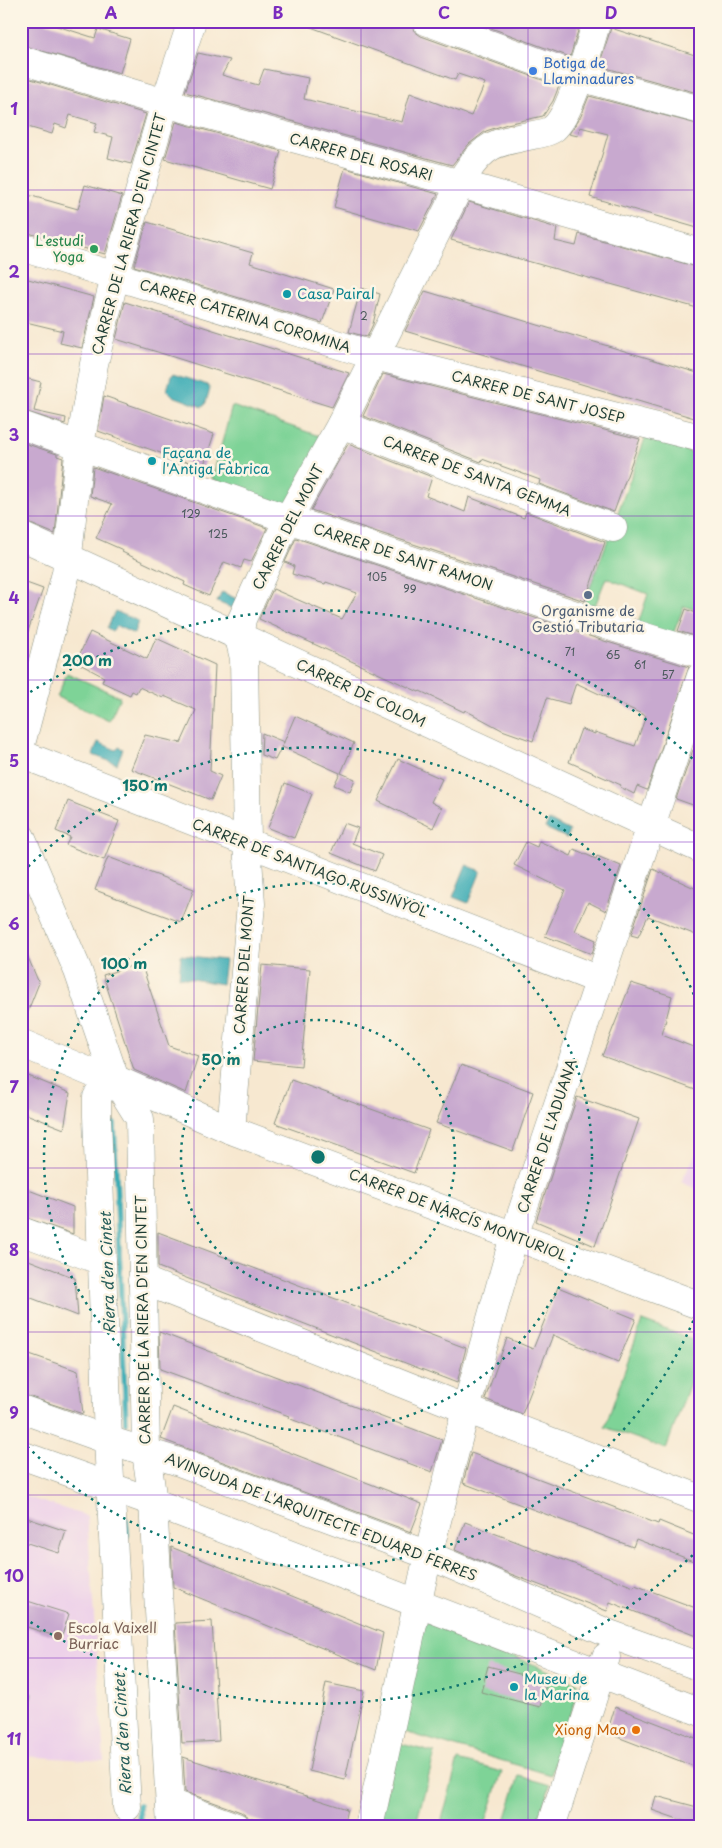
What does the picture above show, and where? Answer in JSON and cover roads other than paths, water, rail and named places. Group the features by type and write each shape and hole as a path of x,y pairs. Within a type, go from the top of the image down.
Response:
{"street":[{"name":"CARRER DE LA RIERA D'EN CINTET","path":"21,744 66,573 80,445 94,364 115,276 165,103 192,21"},
{"path":"426,21 579,77 701,110"},
{"name":"CARRER DEL MONT","path":"231,1130 251,904 246,843 244,658 239,638 242,619 288,519 341,424 474,160 484,150 494,144 538,134 554,128 565,113 597,21"},
{"name":"CARRER DEL ROSARI","path":"21,60 165,103 461,184 701,253"},
{"name":"CARRER CATERINA COROMINA","path":"21,247 375,356"},
{"name":"CARRER DE SANT JOSEP","path":"375,356 701,438"},
{"name":"CARRER DE SANTA GEMMA","path":"341,424 613,528"},
{"name":"CARRER DE SANT RAMON","path":"21,425 288,519 596,622 701,654"},
{"name":"CARRER DE COLOM","path":"21,536 701,850"},
{"name":"CARRER DE L'ADUANA","path":"369,1827 416,1603 466,1409 514,1236 701,676"},
{"name":"CARRER DE SANTIAGO RUSSINYOL","path":"21,754 599,980"},
{"name":"CARRER DE LA RIERA D'EN CINTET","path":"21,837 74,963 112,1080 140,1119 146,1452 153,1502 170,1815"},
{"name":"CARRER DE NARCÍS MONTURIOL","path":"21,1043 231,1130 701,1306"},
{"path":"112,1080 97,1097 108,1440 128,1807"},
{"path":"21,1231 102,1261"},
{"path":"142,1280 466,1409 701,1499"},
{"name":"AVINGUDA DE L'ARQUITECTE EDUARD FERRES","path":"21,1409 197,1469 428,1555 612,1635 701,1667"},
{"path":"21,1455 111,1495 153,1502 701,1712"},
{"path":"551,1827 602,1673 612,1635"},
{"path":"170,1815 236,1827"}],"water":[{"path":"173,374 207,385 210,389 205,405 202,407 173,396 167,390"},
{"path":"222,592 239,600 234,609 217,602"},
{"path":"115,611 138,621 134,634 117,626 112,631 107,628"},
{"path":"98,742 116,750 119,747 123,749 117,764 93,755"},
{"path":"549,820 570,831 567,838 545,828"},
{"path":"466,865 481,871 468,903 453,897"},
{"path":"181,955 225,960 222,984 179,977"}],"waterway":[{"name":"Riera d'en Cintet","path":"114,1124 126,1422"},
{"name":"Riera d'en Cintet","path":"126,1520 127,1535"},
{"name":"Riera d'en Cintet","path":"139,1806 140,1827"}],"place":[{"name":"Botiga de Llaminadures","path":"533,71"},
{"name":"L'estudi Yoga","path":"94,249"},
{"name":"Casa Pairal","path":"287,294"},
{"name":"Façana de l'Antiga Fàbrica","path":"152,461"},
{"name":"Organisme de Gestió Tributaria","path":"588,595"},
{"name":"Escola Vaixell Burriac","path":"58,1636"},
{"name":"Museu de la Marina","path":"514,1687"},
{"name":"Xiong Mao","path":"636,1730"}]}
